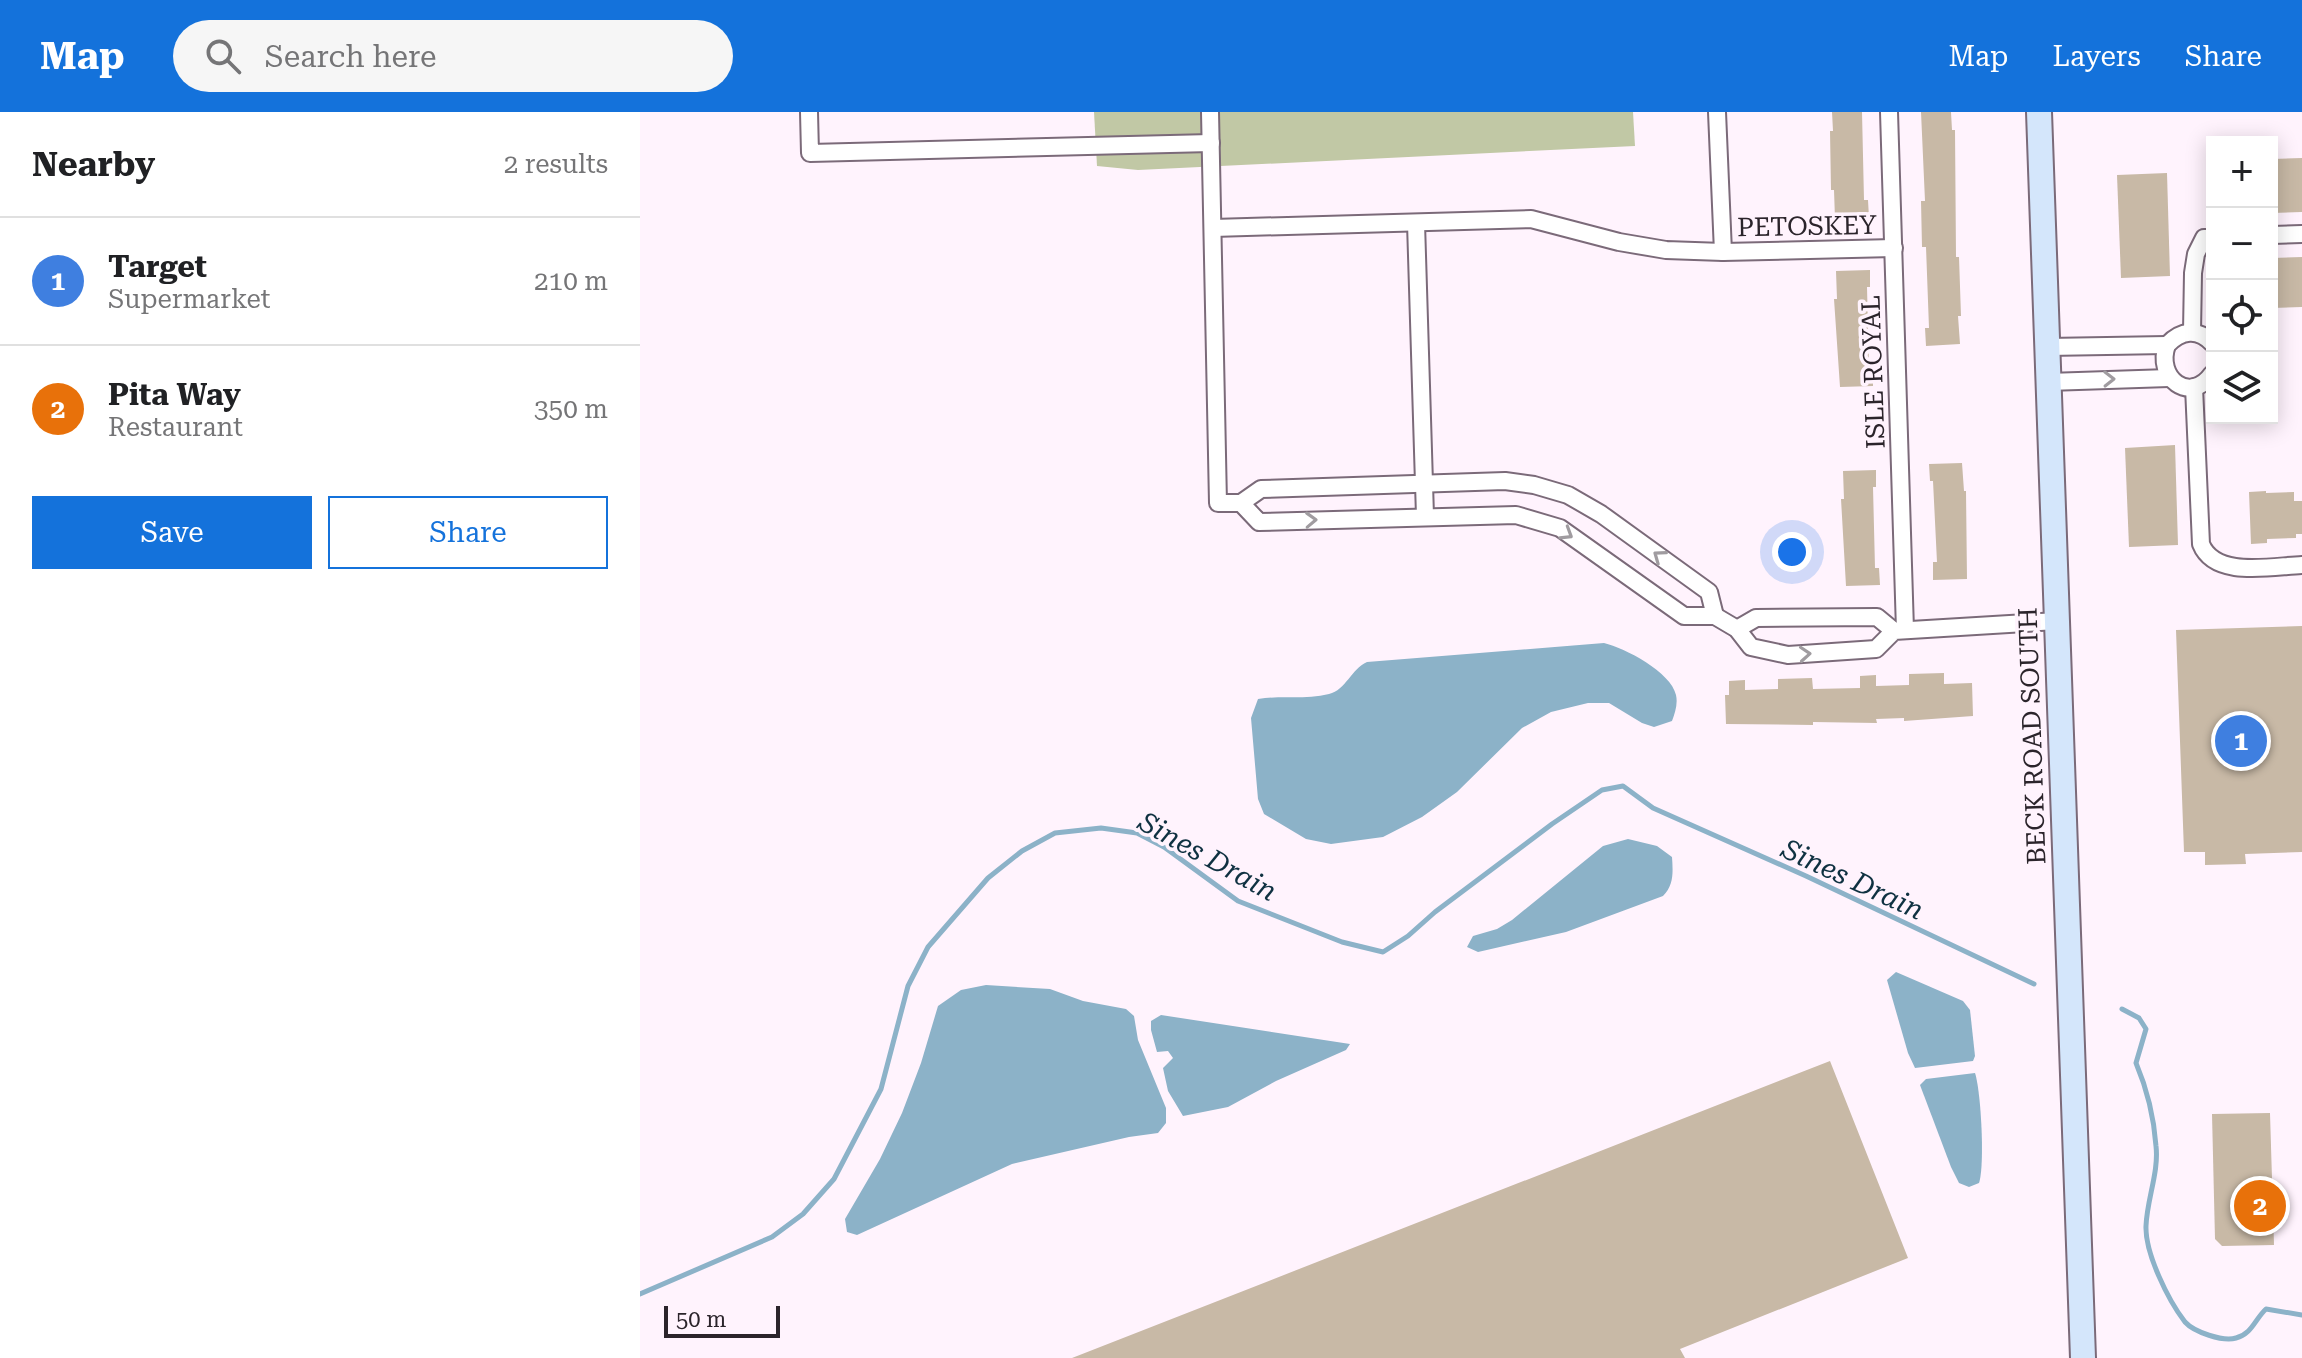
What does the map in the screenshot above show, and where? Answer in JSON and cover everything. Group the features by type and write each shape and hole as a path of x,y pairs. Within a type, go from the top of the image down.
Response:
{"main road":[{"name":"BECK ROAD SOUTH","path":"2039,112 2083,1358"}],"street":[{"path":"809,112 810,153 1211,143"},
{"path":"1210,112 1218,503 1241,503 1261,489 1505,481 1534,485 1568,495 1601,514 1709,592 1715,616"},
{"path":"1717,112 1723,252"},
{"name":"ISLE ROYAL","path":"1889,112 1899,630"},
{"name":"PETOSKEY","path":"1213,228 1531,219 1619,242 1666,250 1723,252 1894,248"},
{"path":"1416,223 1425,516"},
{"path":"2278,235 2302,234"},
{"path":"2192,332 2193,273 2196,254 2206,241"},
{"path":"2169,378 2164,362 2167,345 2174,337 2192,332 2206,338"},
{"path":"2047,347 2167,345"},
{"path":"2048,382 2169,378 2184,387 2194,387 2206,381"},
{"path":"2194,387 2201,544 2210,558 2232,567 2302,565"},
{"path":"1241,503 1259,522 1516,515 1539,520 1560,528 1684,616 1715,616 1737,629 1751,647 1788,655 1876,649 1899,630"},
{"path":"1737,629 1756,618 1877,617 1899,630 2057,621"}],"green space":[{"path":"1094,112 1633,112 1635,146 1138,170 1097,166"}],"water":[{"path":"1604,643 1635,656 1666,678 1677,698 1672,721 1654,727 1609,703 1588,703 1551,712 1522,728 1457,792 1422,817 1383,837 1331,844 1306,839 1264,814 1258,799 1251,718 1258,699 1311,697 1335,692 1367,662"},
{"path":"1628,839 1657,846 1672,857 1671,883 1663,896 1566,932 1478,952 1467,947 1473,936 1497,929 1512,920 1603,846"},
{"path":"1896,972 1963,1001 1970,1010 1973,1061 1915,1068 1887,980"},
{"path":"986,985 1050,989 1083,1001 1126,1009 1134,1016 1138,1040 1166,1108 1166,1123 1158,1133 1012,1164 857,1235 847,1232 845,1219 880,1159 902,1113 938,1006 961,990"},
{"path":"1161,1015 1350,1044 1346,1050 1276,1081 1228,1107 1183,1116 1168,1091 1163,1068 1173,1058 1168,1051 1157,1052 1151,1030 1151,1021"},
{"path":"1975,1073 1982,1161 1979,1183 1969,1187 1959,1183 1951,1167 1920,1085 1926,1079"}],"building":[{"path":"1832,112 1862,112 1864,200 1868,200 1869,218 1835,219 1834,190 1831,190"},
{"path":"1921,112 1951,112 1952,130 1955,130 1960,344 1926,346 1925,328 1929,328 1926,247 1922,247 1921,201 1925,201"},
{"path":"2302,158 2302,212 2278,213 2278,159"},
{"path":"2167,173 2170,276 2121,278 2117,175"},
{"path":"2302,257 2302,307 2278,308 2278,258"},
{"path":"1870,270 1870,287 1867,287 1869,368 1873,368 1873,386 1840,387 1834,299 1837,299 1836,271"},
{"path":"2175,445 2178,545 2129,547 2125,448"},
{"path":"1962,463 1966,491 1967,579 1933,580 1933,562 1937,562 1933,481 1930,481 1929,464"},
{"path":"1876,470 1876,487 1873,487 1875,568 1879,568 1880,585 1846,586 1841,499 1844,499 1843,471"},
{"path":"2249,492 2294,492 2294,501 2302,501 2302,534 2296,534 2296,538 2267,539 2267,543 2251,544"},
{"path":"2302,626 2302,852 2245,854 2246,864 2205,865 2205,852 2184,852 2176,630"},
{"path":"1944,673 1944,684 1972,683 1973,716 1904,721 1904,718 1876,719 1877,723 1726,724 1725,695 1729,695 1729,681 1745,680 1745,690 1778,689 1778,679 1812,678 1813,689 1860,688 1860,676 1876,675 1876,686 1909,685 1909,674"},
{"path":"1830,1061 1908,1258 1680,1349 1685,1358 1072,1358"},
{"path":"2270,1113 2274,1245 2222,1246 2215,1239 2212,1114"}],"waterway":[{"name":"Sines Drain","path":"640,1294 772,1237 803,1214 834,1179 881,1089 908,986 928,947 988,878 1022,851 1055,833 1101,828 1137,833 1164,847 1238,901 1342,942 1383,952 1552,824 1602,790 1623,786 1653,808 1806,876 2034,984"},
{"name":"Sines Drain","path":"2122,1009 2139,1018 2146,1029 2136,1063 2149,1104 2156,1146 2147,1237 2153,1262 2172,1302 2189,1326 2224,1339 2246,1333 2266,1309 2302,1315"}],"place":[{"name":"Target","path":"2241,741"},
{"name":"Pita Way","path":"2260,1206"}]}
